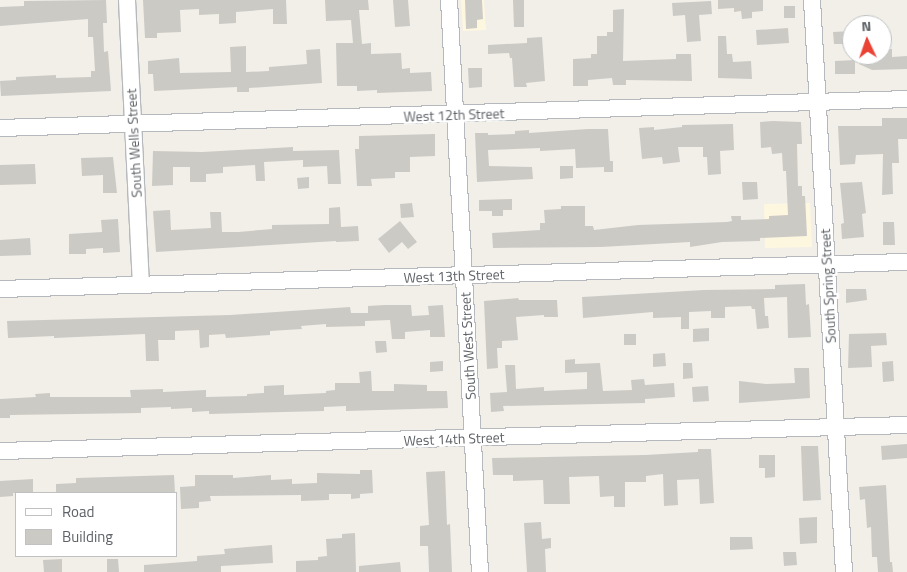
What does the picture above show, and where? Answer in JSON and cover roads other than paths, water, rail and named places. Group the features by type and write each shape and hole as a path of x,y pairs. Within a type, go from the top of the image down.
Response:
{"street":[{"name":"South Wells Street","path":"127,0 141,285"},
{"name":"South West Street","path":"449,0 480,572"},
{"name":"South Spring Street","path":"812,0 844,572"},
{"name":"West 12th Street","path":"0,128 455,115 907,99"},
{"name":"West 13th Street","path":"0,289 907,262"},
{"name":"West 14th Street","path":"0,451 907,425"}]}
